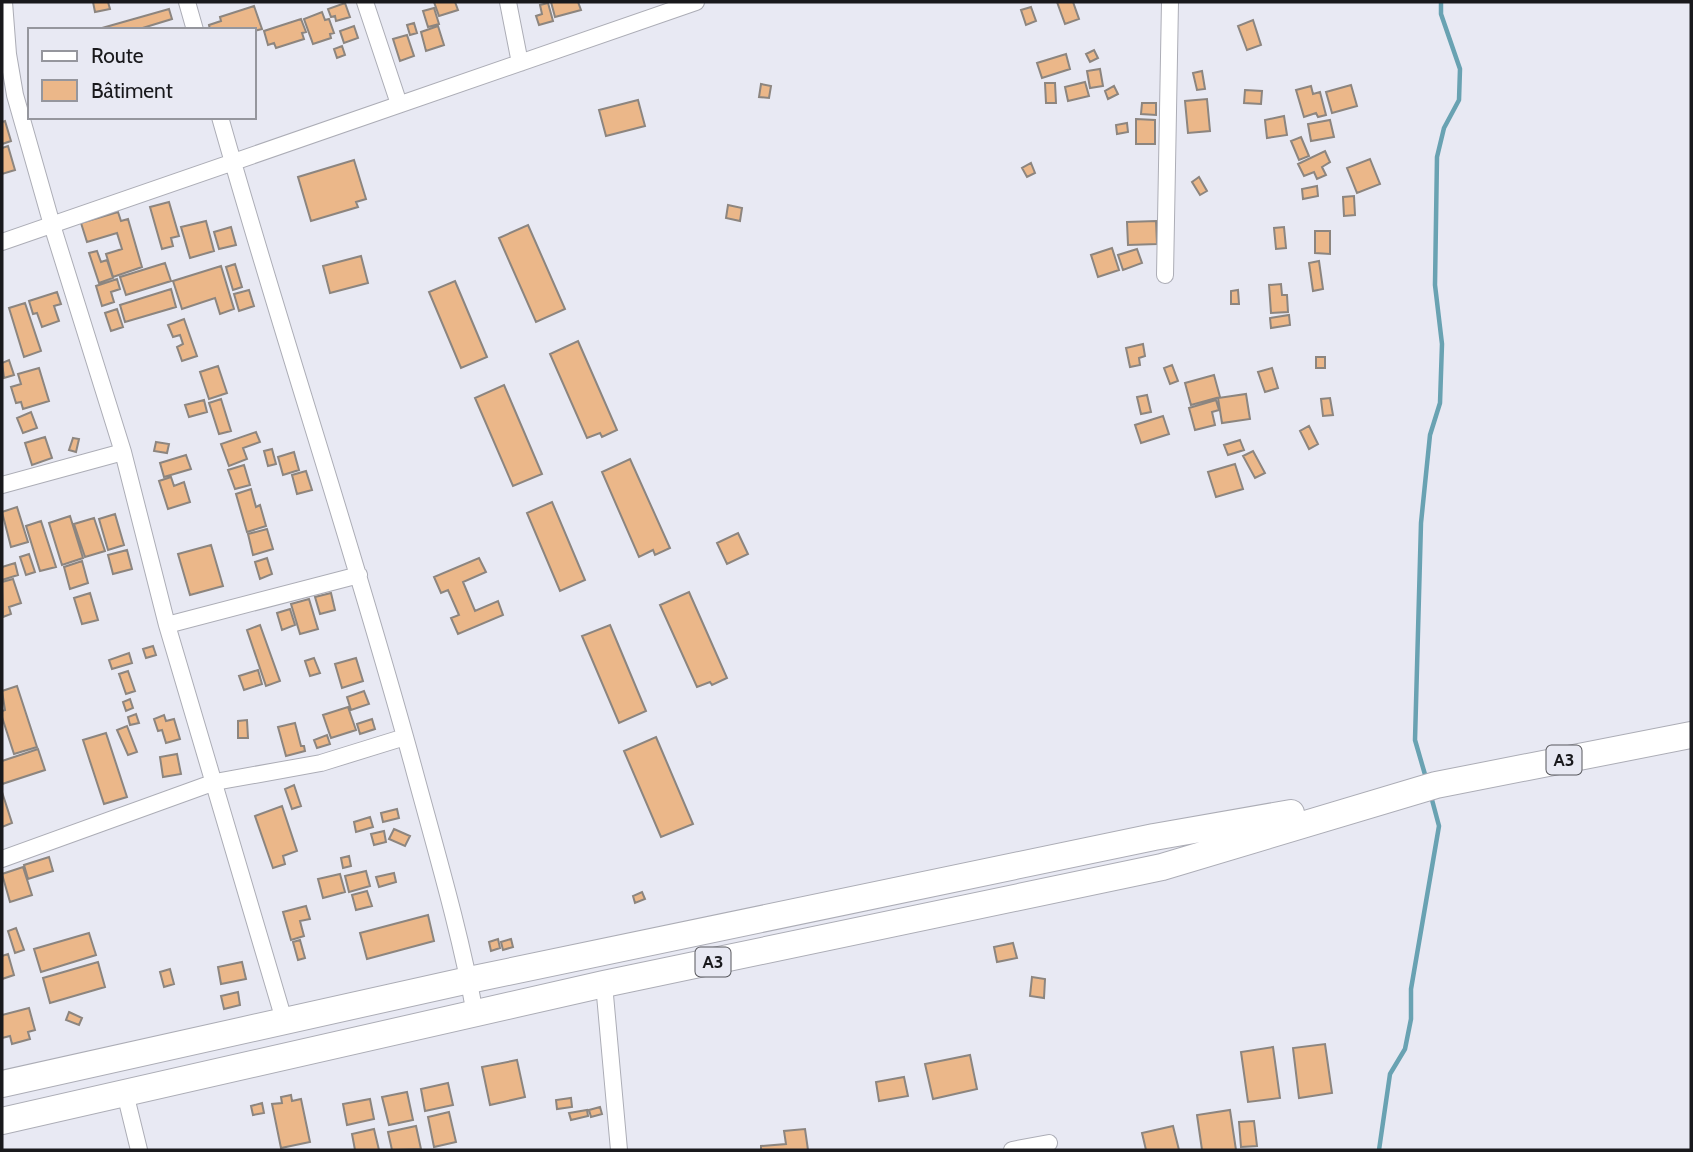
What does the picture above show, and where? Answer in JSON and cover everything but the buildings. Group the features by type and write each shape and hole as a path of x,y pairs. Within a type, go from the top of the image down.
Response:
{"highway":[{"name":"A3","path":"2,1084 469,980 1154,838 1428,788 1691,734"},
{"name":"A3","path":"2,1121 604,984 1162,867 1428,788"}],"street":[{"path":"4,2 8,54 15,95 52,225 123,452 167,625 284,1020"},
{"path":"187,2 194,28"},
{"path":"365,2 400,104"},
{"path":"508,2 520,63"},
{"path":"2,242 696,2"},
{"path":"1166,275 1170,2"},
{"path":"221,119 359,575 405,737 469,980 475,1014"},
{"path":"2,485 123,452"},
{"path":"167,625 359,575"},
{"path":"2,859 215,782 321,763 405,737"},
{"path":"604,984 619,1150"},
{"path":"125,1093 139,1150"},
{"path":"1012,1150 1049,1143"}],"waterway":[{"path":"1426,778 1415,740 1421,523 1430,435 1440,403 1442,344 1435,285 1437,157 1444,128 1459,100 1460,69 1441,14 1441,2"},
{"path":"1379,1150 1390,1074 1405,1049 1411,1019 1411,989 1439,826 1431,796"}]}
